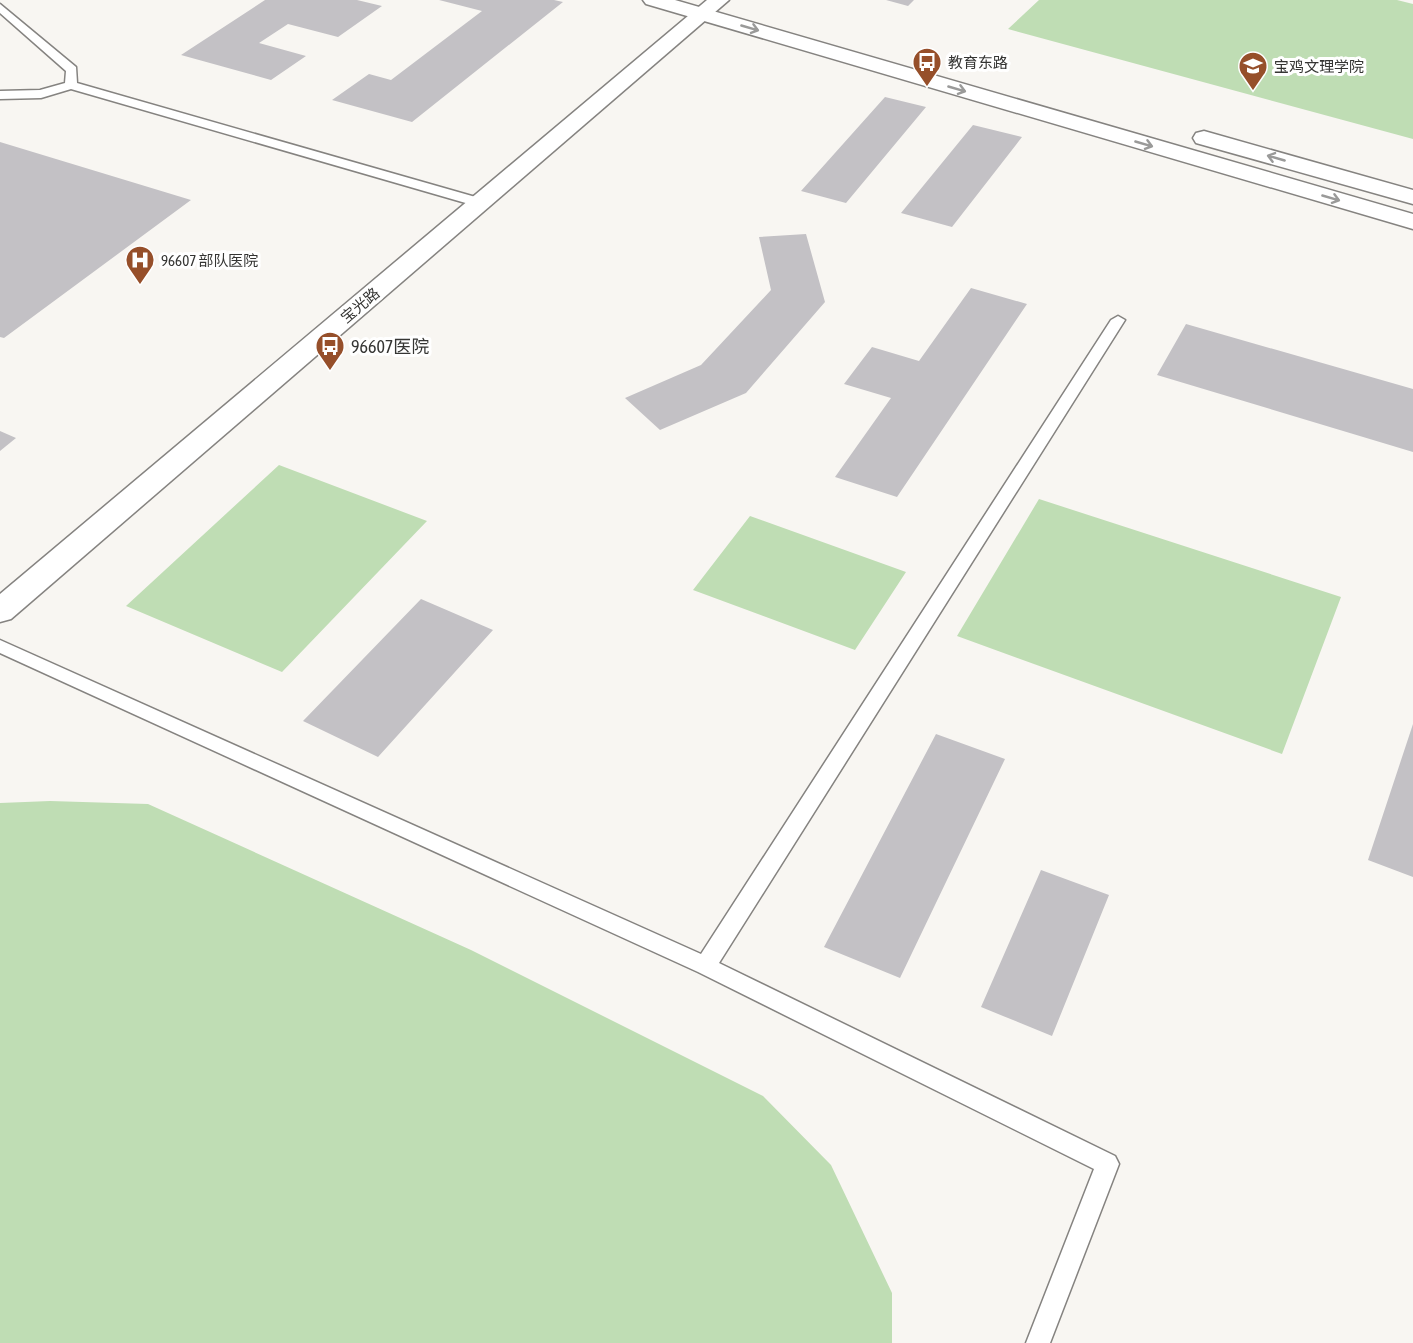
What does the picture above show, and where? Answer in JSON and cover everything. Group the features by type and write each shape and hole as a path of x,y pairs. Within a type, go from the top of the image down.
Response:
{"street":[{"path":"653,0 715,5 987,76"},
{"path":"715,5 1413,222"},
{"name":"宝光路","path":"0,611 715,5"},
{"path":"1183,131 1413,197"}],"lane":[{"path":"0,7 72,70 71,85"},
{"path":"0,95 41,94 71,85 481,202"},
{"path":"705,966 1118,320"},
{"path":"0,646 705,966 1107,1164 1038,1343"}],"green space":[{"path":"1039,0 1397,0 1413,4 1413,139 1008,29"},
{"path":"279,465 427,521 282,672 126,606"},
{"path":"1039,499 1341,597 1282,754 957,636"},
{"path":"750,516 906,572 855,650 693,590"},
{"path":"50,801 148,804 471,950 763,1096 831,1165 892,1293 892,1343 0,1343 0,803"}],"building":[{"path":"265,0 357,0 382,6 338,37 288,24 259,43 306,56 271,80 181,55"},
{"path":"439,0 554,0 563,2 412,122 332,100 369,74 391,80 482,11"},
{"path":"886,0 914,0 908,6"},
{"path":"885,97 926,107 846,203 801,191"},
{"path":"973,125 1022,137 952,227 901,213"},
{"path":"0,142 191,200 4,338 0,337"},
{"path":"806,234 825,302 746,393 660,430 625,398 701,365 771,290 759,237"},
{"path":"971,288 1027,304 897,497 835,477 891,398 844,384 872,347 919,361"},
{"path":"1186,324 1413,389 1413,452 1157,375"},
{"path":"0,431 16,438 0,451"},
{"path":"421,599 493,630 378,757 303,721"},
{"path":"1413,724 1413,877 1368,860"},
{"path":"936,734 1005,759 900,978 824,947"},
{"path":"1041,870 1109,895 1052,1036 981,1007"}],"place":[{"name":"教育东路","path":"927,88"},
{"name":"宝鸡文理学院","path":"1253,92"},
{"name":"96607 部队医院","path":"140,286"},
{"name":"96607医院","path":"330,372"}]}
